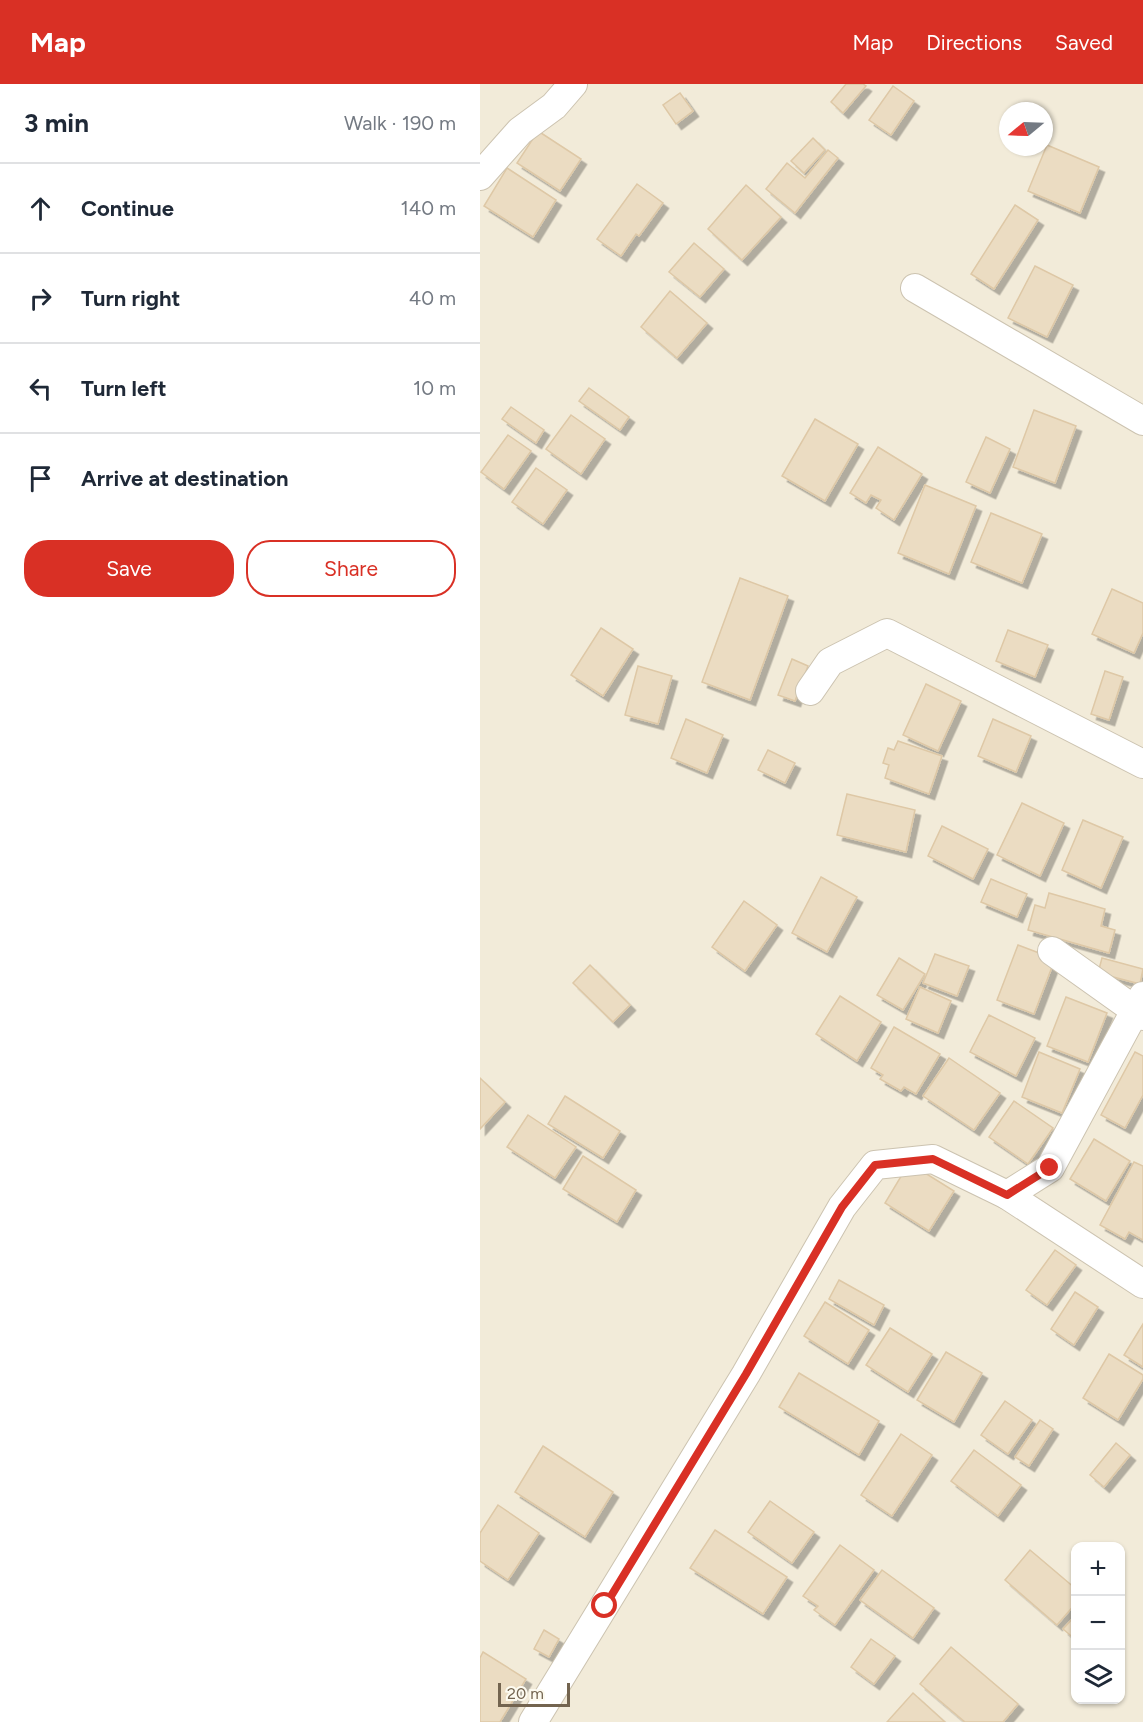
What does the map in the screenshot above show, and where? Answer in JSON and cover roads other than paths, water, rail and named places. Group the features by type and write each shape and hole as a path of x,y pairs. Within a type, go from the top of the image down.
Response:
{"street":[{"path":"480,176 520,131 554,106 573,84"},
{"path":"915,288 1143,421"},
{"path":"810,691 830,662 886,633 1143,765"},
{"path":"1007,1195 1050,1168 1141,1008 1052,951"},
{"path":"533,1722 746,1374 842,1207 875,1165 933,1159 1007,1195 1143,1284"}]}
